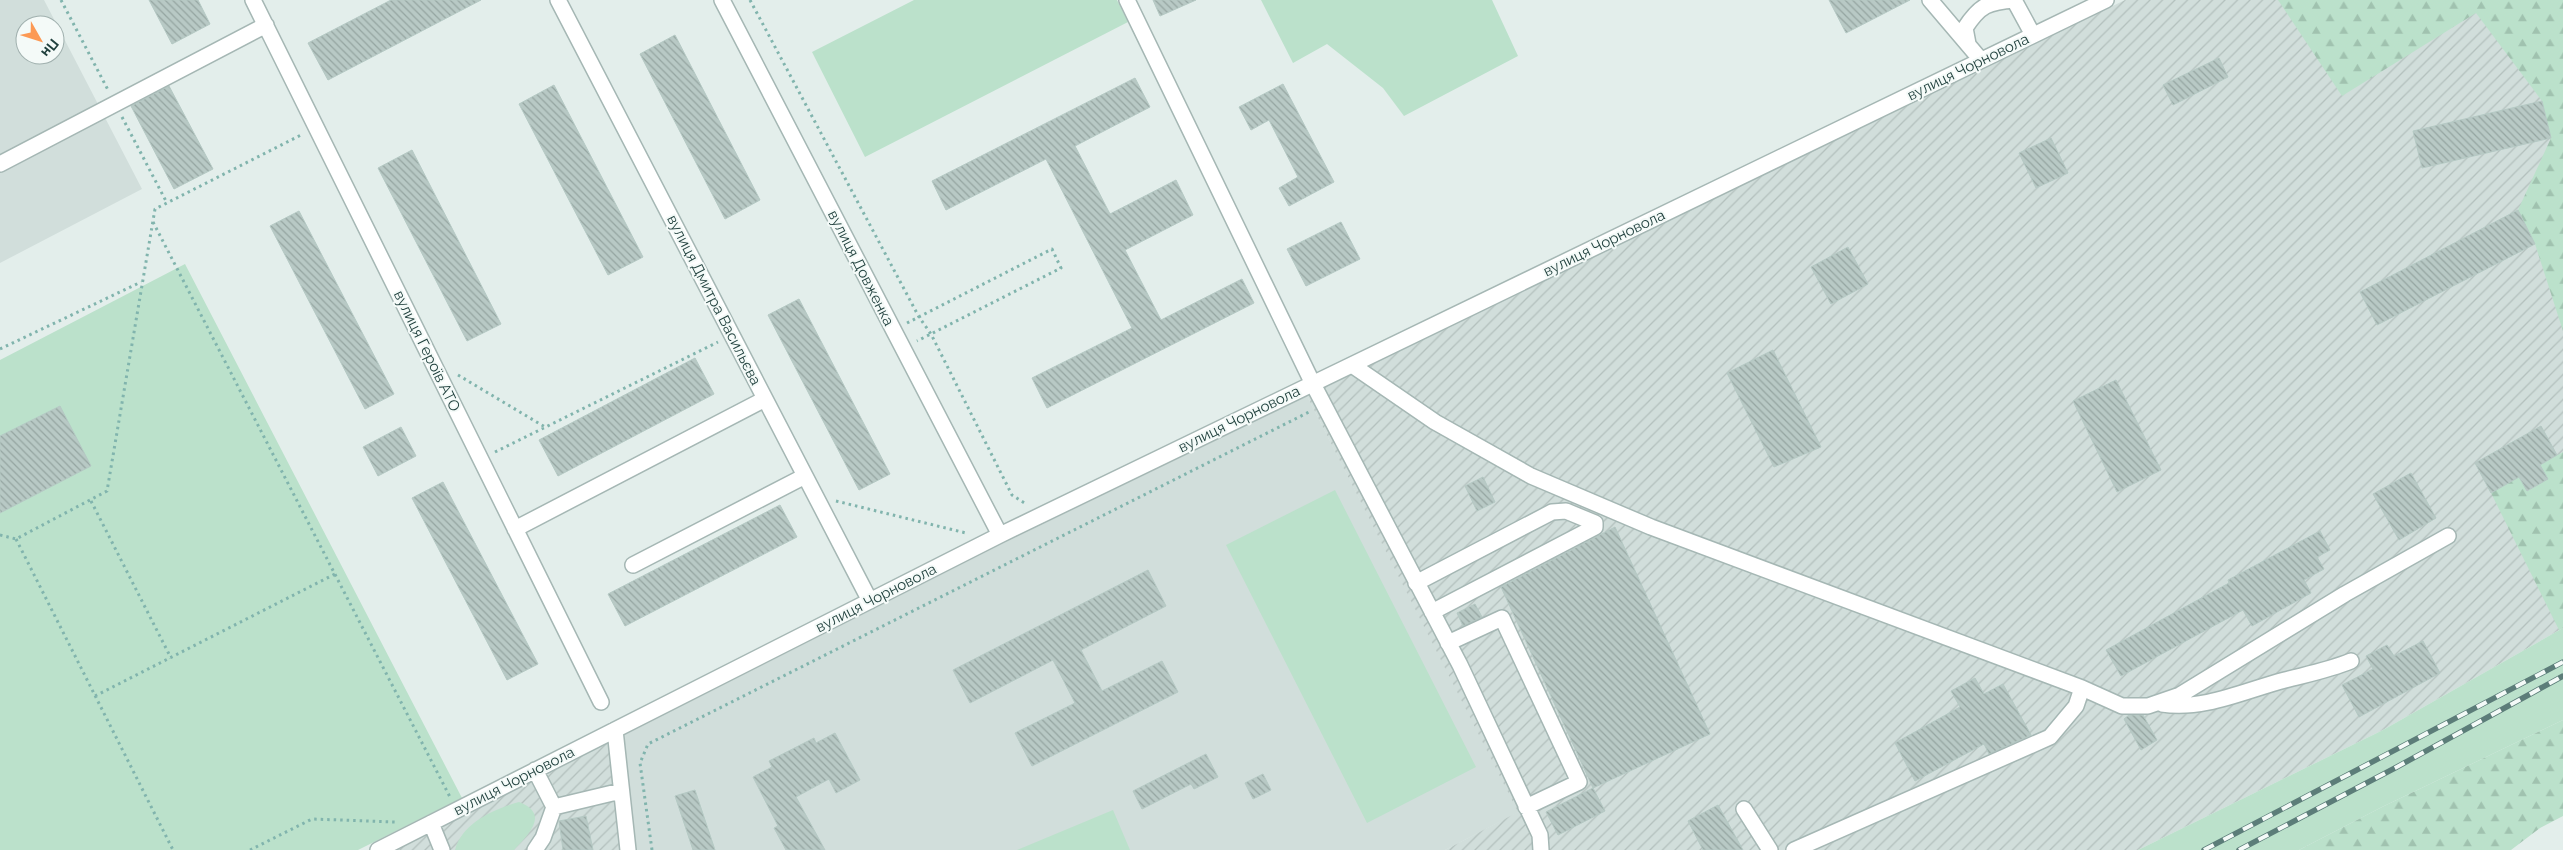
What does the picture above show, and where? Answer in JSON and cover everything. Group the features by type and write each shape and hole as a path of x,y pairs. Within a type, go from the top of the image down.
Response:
{"street":[{"name":"вулиця Героїв АТО","path":"253,0 601,702"},
{"name":"вулиця Дмитра Васильєва","path":"558,0 870,601"},
{"name":"вулиця Довженка","path":"722,0 1000,535"},
{"path":"1127,0 1312,384 1448,643 1540,835 1541,850"},
{"path":"1930,0 1981,60"},
{"path":"1968,44 1965,28 1980,2 2015,0 2033,35"},
{"name":"вулиця Чорновола","path":"378,850 1000,535 2106,0"},
{"path":"0,164 266,25"},
{"path":"1352,365 1435,422 1531,476 1651,526 2082,688 2122,706 2148,706 2180,694 2344,594 2448,536"},
{"path":"515,529 765,399"},
{"path":"633,565 805,476"},
{"path":"1416,583 1552,512 1566,511 1596,523 1595,527 1432,612"},
{"path":"1448,643 1502,618 1579,782 1526,807"},
{"path":"2156,703 2175,706 2200,703 2327,671 2351,661"},
{"path":"1794,850 2050,737 2076,706 2082,688"},
{"path":"615,730 628,850"},
{"path":"535,770 554,807 543,838 535,850"},
{"path":"554,807 622,791"},
{"path":"1744,809 1770,850"},
{"path":"431,823 442,850"}],"path":[{"path":"750,0 919,317 931,334 1012,495 1027,504 1036,500"},
{"path":"0,535 16,540 107,490 155,209 316,128"},
{"path":"153,222 452,800"},
{"path":"894,330 1052,249 1062,268 903,348"},
{"path":"0,350 142,282"},
{"path":"480,459 732,335"},
{"path":"455,373 545,427"},
{"path":"652,850 640,762 648,744 1323,405"},
{"path":"816,496 966,533"},
{"path":"91,500 171,658"},
{"path":"16,540 174,850"},
{"path":"95,696 335,574"}],"shaded area":[{"path":"0,0 44,0 52,15 15,15 15,65 65,65 65,40 142,189 0,263"},
{"path":"2125,0 2563,0 2563,628 2383,730 2138,850 1445,850 1518,812 1307,396"},
{"path":"1307,396 1519,812 1445,850 636,850 624,735 1004,543"},
{"path":"609,742 627,850 395,850"}],"green space":[{"path":"914,0 1117,0 1128,22 865,157 812,52"},
{"path":"1261,0 1492,0 1518,56 1404,116 1383,88 1327,44 1293,63"},
{"path":"2278,0 2563,0 2563,331 2535,244 2518,210 2551,138 2542,101 2476,13 2342,96"},
{"path":"185,264 462,798 358,850 0,850 0,360"},
{"path":"2563,452 2563,628 2559,630 2491,493 2519,477 2528,491 2547,479 2540,465"},
{"path":"1335,490 1476,767 1367,823 1226,545"},
{"path":"2563,628 2563,720 2382,807 2299,850 2138,850 2383,730"},
{"path":"2563,720 2563,816 2540,828 2511,850 2299,850 2382,807"},
{"path":"519,802 533,812 535,818 530,831 514,850 455,850 464,832 480,819 499,809"},
{"path":"1113,810 1130,850 1017,850"}],"building":[{"path":"149,0 198,0 210,24 172,44"},
{"path":"391,0 481,0 328,80 308,43"},
{"path":"1153,0 1196,0 1160,16"},
{"path":"1829,0 1910,0 1846,33"},
{"path":"675,35 760,200 725,219 640,54"},
{"path":"2219,58 2228,77 2173,105 2163,85"},
{"path":"1135,78 1150,107 1075,146 1110,214 1176,180 1193,215 1125,250 1161,320 1242,279 1254,303 1047,408 1032,378 1132,328 1046,159 946,210 932,181"},
{"path":"1283,84 1334,182 1289,206 1279,188 1298,177 1269,120 1251,130 1239,107"},
{"path":"554,85 643,257 608,275 519,104"},
{"path":"169,86 213,169 174,189 131,106"},
{"path":"2542,101 2551,138 2422,168 2413,131"},
{"path":"2051,138 2068,173 2036,188 2019,153"},
{"path":"412,150 501,324 467,341 378,168"},
{"path":"2518,210 2535,244 2377,325 2360,292"},
{"path":"299,211 394,394 365,409 270,226"},
{"path":"1341,222 1360,259 1306,286 1287,249"},
{"path":"1848,247 1868,284 1831,304 1811,267"},
{"path":"799,299 890,474 859,490 768,315"},
{"path":"1773,350 1821,447 1774,467 1727,373"},
{"path":"695,358 714,394 558,476 539,440"},
{"path":"2116,380 2161,470 2117,492 2073,401"},
{"path":"60,406 91,466 0,513 0,436"},
{"path":"2541,426 2557,455 2540,465 2548,479 2527,491 2519,477 2491,493 2475,463"},
{"path":"401,427 416,456 378,476 363,447"},
{"path":"2411,473 2436,518 2399,540 2373,494"},
{"path":"1483,477 1495,502 1477,511 1465,486"},
{"path":"443,482 538,664 507,680 412,498"},
{"path":"780,505 797,537 625,626 608,594"},
{"path":"1615,527 1710,734 1593,788 1501,587"},
{"path":"2320,531 2330,550 2317,557 2324,569 2304,580 2311,593 2252,626 2243,610 2121,676 2106,650 2229,583 2228,580"},
{"path":"1148,570 1166,606 1081,650 1102,691 1162,661 1178,692 1032,766 1015,733 1075,703 1053,660 970,703 953,670"},
{"path":"1475,604 1482,617 1463,626 1457,613"},
{"path":"2423,641 2440,673 2359,717 2342,685 2373,669 2366,656 2387,645 2394,656"},
{"path":"1975,678 1984,694 2003,684 2031,735 1989,754 1984,744 1915,781 1895,743 1960,707 1951,691"},
{"path":"2129,715 2143,715 2157,740 2141,750 2124,719"},
{"path":"835,733 860,780 836,793 829,779 796,797 825,850 786,850 774,828 778,826 753,777 772,767 769,761 814,738 816,743"},
{"path":"1206,754 1218,777 1194,789 1191,784 1142,809 1133,791"},
{"path":"1263,774 1271,790 1253,799 1245,783"},
{"path":"1593,788 1605,811 1558,835 1546,812"},
{"path":"695,790 715,850 693,850 675,796"},
{"path":"1718,805 1743,850 1703,850 1688,821"},
{"path":"586,816 593,850 563,850 559,821"}],"railway":[{"path":"2204,850 2563,662"},
{"path":"2239,850 2395,768 2563,676"}]}
